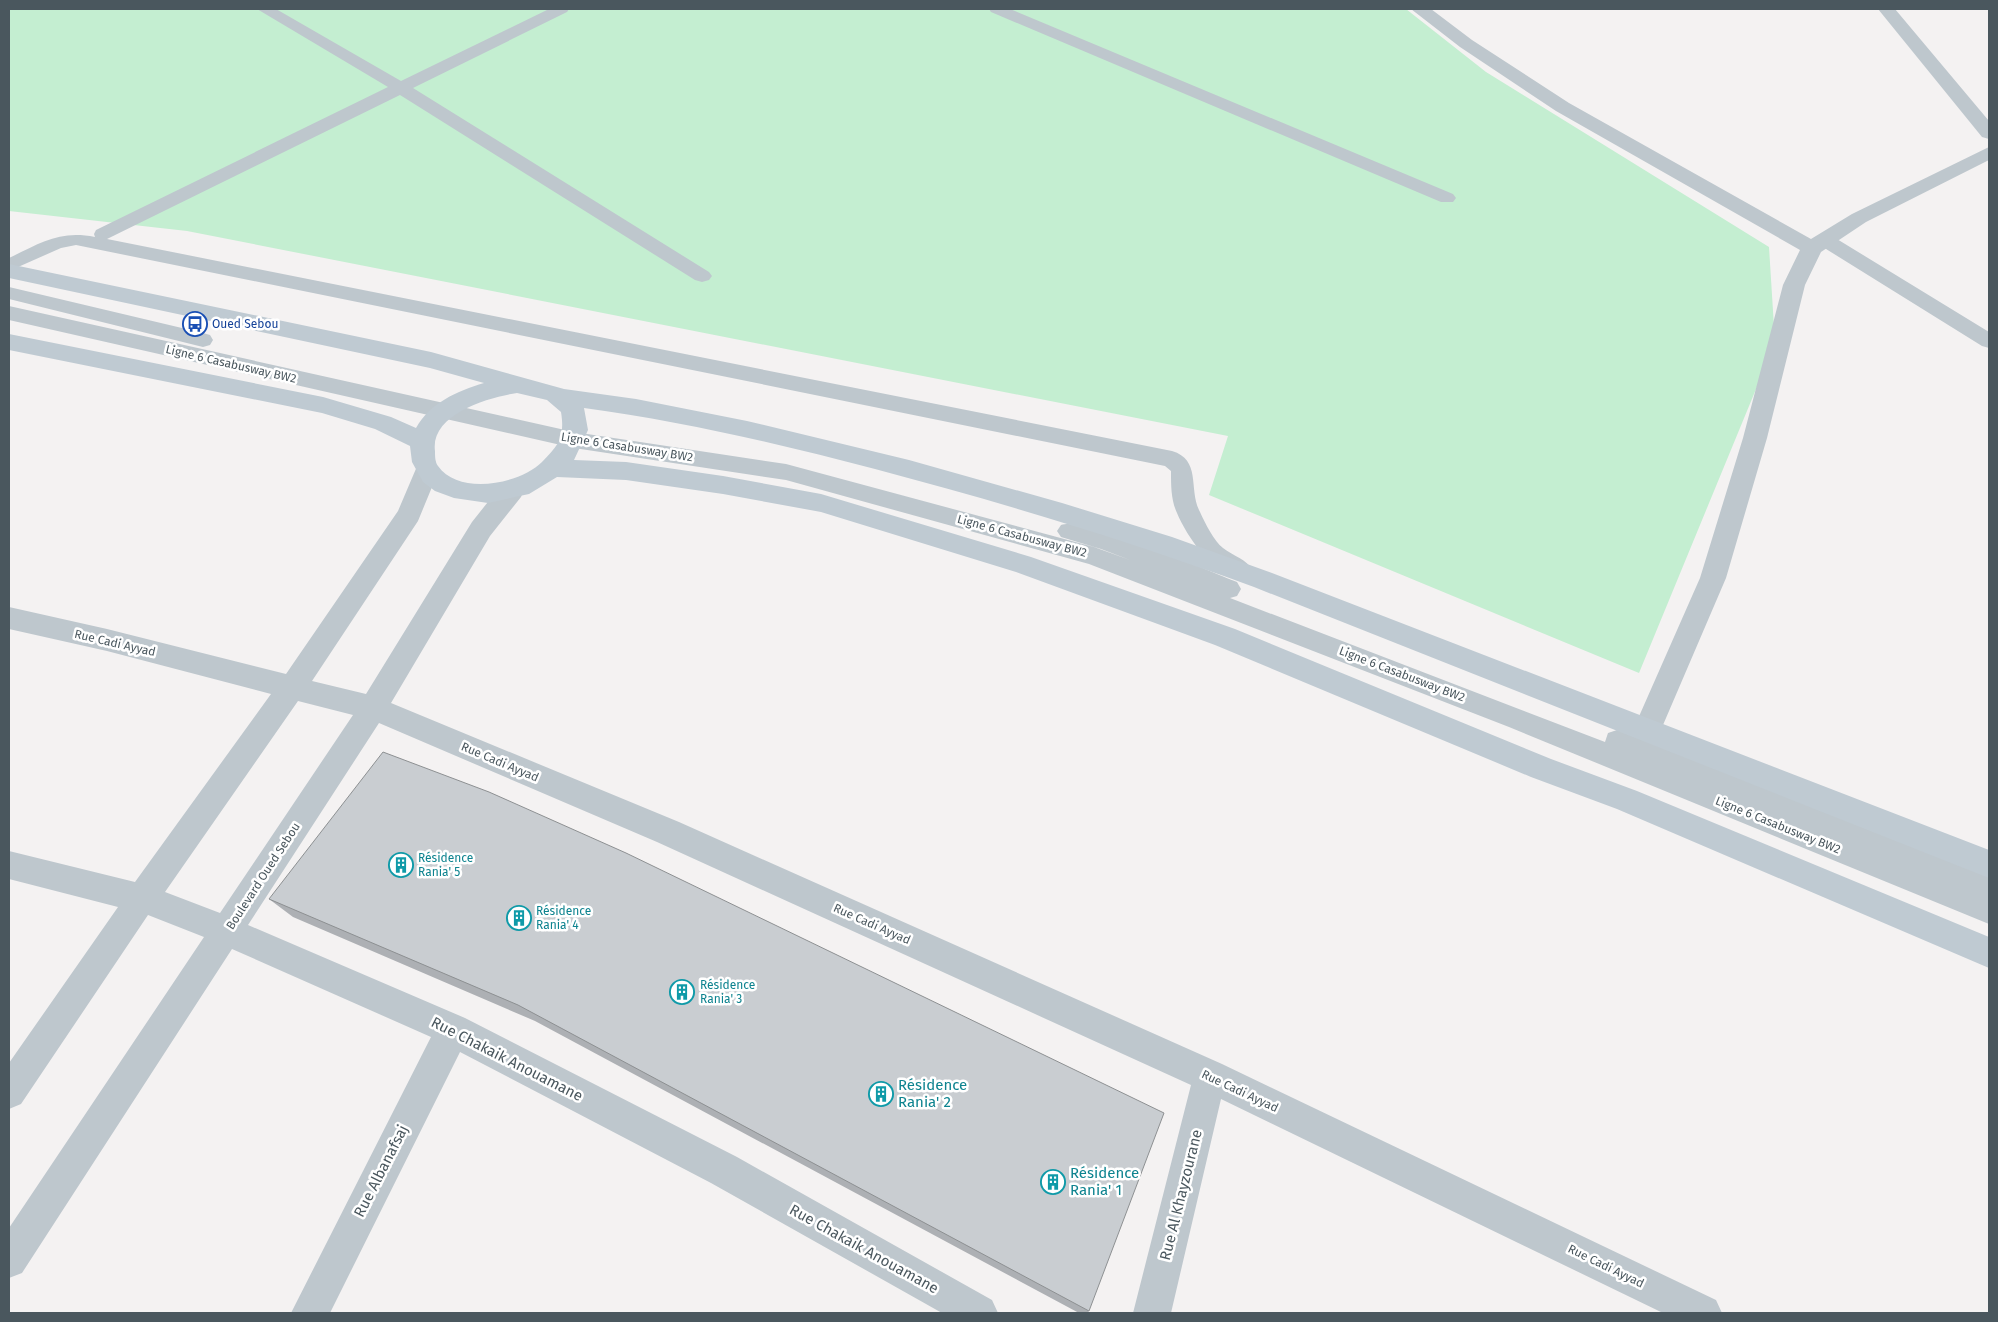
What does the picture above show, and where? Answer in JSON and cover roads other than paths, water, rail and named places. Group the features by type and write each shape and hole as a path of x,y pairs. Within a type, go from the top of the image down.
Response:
{"main road":[{"path":"9,271 366,348 431,360 517,385 549,390 561,398 575,415 575,433 570,450 554,468 528,484 512,490 494,493 461,491 435,479 425,456 383,423 323,405 9,342"},
{"path":"425,456 433,422 450,406 487,389 517,385"},
{"path":"561,398 660,411 812,444 919,471 1048,508 1243,573 1989,864"},
{"path":"554,468 626,471 723,485 821,503 1022,564 1225,637 1541,768 1627,800 1989,953"}],"street":[{"path":"1420,9 1482,56 1536,92 1819,244"},
{"path":"1886,9 1989,133"},
{"path":"1647,730 1713,578 1755,438 1794,285 1819,244 1858,218 1989,153"},
{"path":"9,1092 142,898 330,634 409,514 425,456"},
{"name":"Boulevard Oued Sebou","path":"9,1260 373,708 481,529 512,490"},
{"name":"Rue Cadi Ayyad","path":"9,618 373,708 668,832 1210,1076 1703,1313"},
{"name":"Rue Chakaik Anouamane","path":"9,865 142,898 228,930 453,1030 724,1170 979,1313"},
{"name":"Rue Albanafsaj","path":"310,1313 453,1030"},
{"name":"Rue Al Khayzourane","path":"1152,1313 1210,1076"}],"lane":[{"path":"265,9 401,88 702,276"},
{"path":"103,234 561,9"},
{"path":"997,9 1447,198"},
{"path":"9,265 56,243 76,239 1172,459 1182,469 1182,491 1188,513 1201,536 1213,553 1243,573"},
{"path":"1819,244 1989,341"},
{"name":"Ligne 6 Casabusway BW2","path":"9,293 450,406"},
{"name":"Ligne 6 Casabusway BW2","path":"9,313 575,433 786,472 1094,556 1518,719 1989,910"},
{"name":"Ligne 6 Casabusway BW2","path":"575,433 802,462 1106,541 1989,889"}],"place":[{"name":"Oued Sebou","path":"195,324"},
{"name":"Résidence Rania' 5","path":"401,865"},
{"name":"Résidence Rania' 4","path":"519,918"},
{"name":"Résidence Rania' 3","path":"682,992"},
{"name":"Résidence Rania' 2","path":"881,1094"},
{"name":"Résidence Rania' 1","path":"1053,1182"}]}
